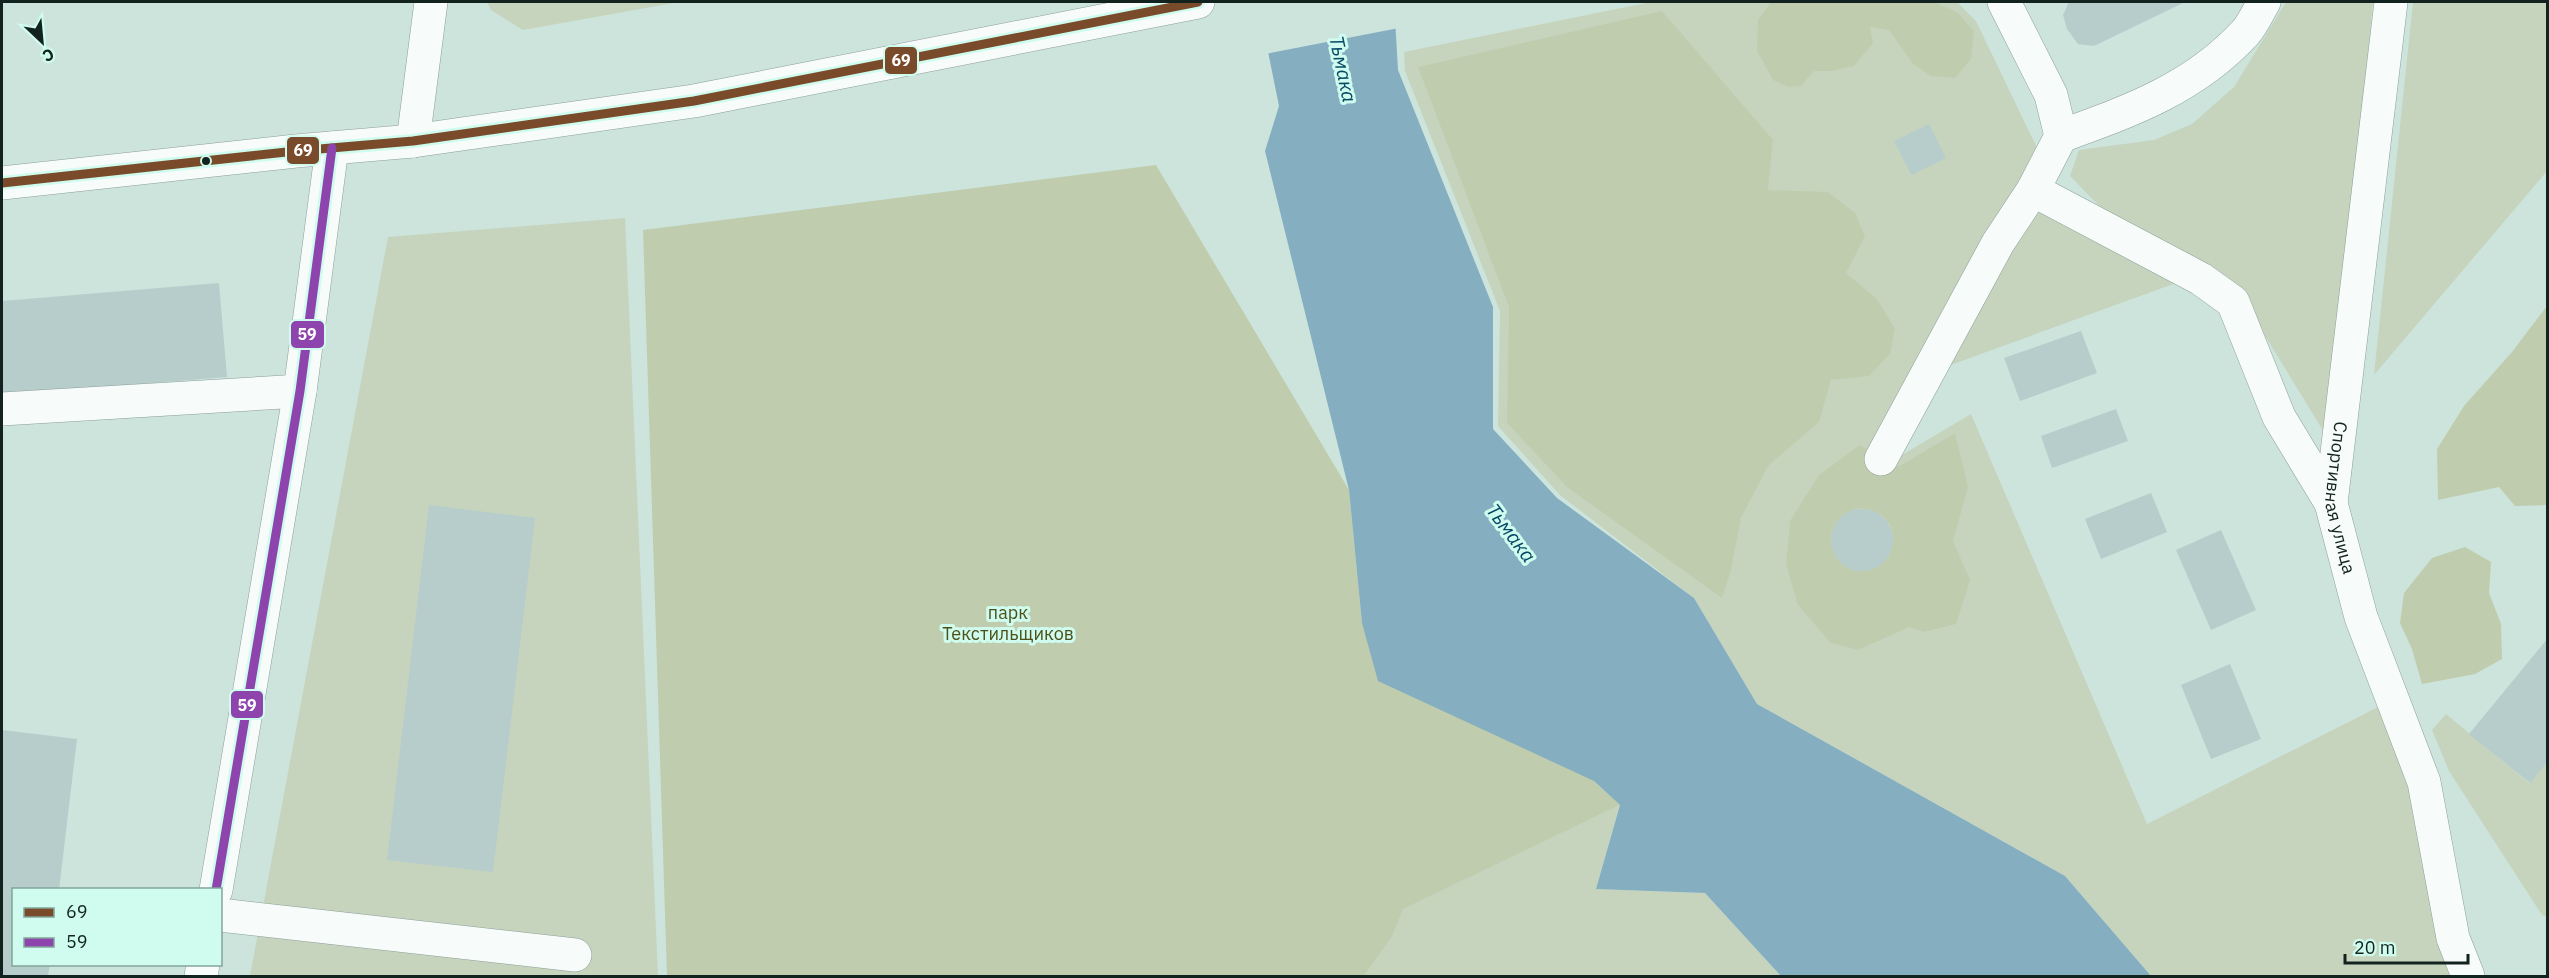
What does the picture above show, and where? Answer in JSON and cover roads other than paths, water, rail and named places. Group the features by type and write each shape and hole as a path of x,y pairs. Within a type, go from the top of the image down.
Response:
{"street":[{"path":"413,141 431,2"},
{"path":"1881,459 1998,243 2033,190 2061,136 2051,95 2004,2"},
{"path":"2061,136 2127,112 2171,92 2213,61 2246,32 2264,2"},
{"name":"Спортивная улица","path":"2391,2 2331,503 2361,616 2424,782 2453,938 2468,976"},
{"path":"2,183 413,141 694,101 1185,4"},
{"path":"216,888 300,391 332,148"},
{"path":"2033,190 2201,279 2234,302 2279,417 2331,503"},
{"path":"2,409 300,391"},
{"path":"222,915 575,955"}],"water":[{"name":"Тьмака","path":"1258,2 1394,2 1398,70 1493,307 1493,429 1557,498 1694,598 1757,704 2065,876 2151,976 1781,976 1705,893 1596,889 1620,805 1594,781 1378,681 1362,623 1349,490 1265,151 1279,106"}],"park label":[{"name":"парк Текстильщиков","path":"1008,623"}]}
